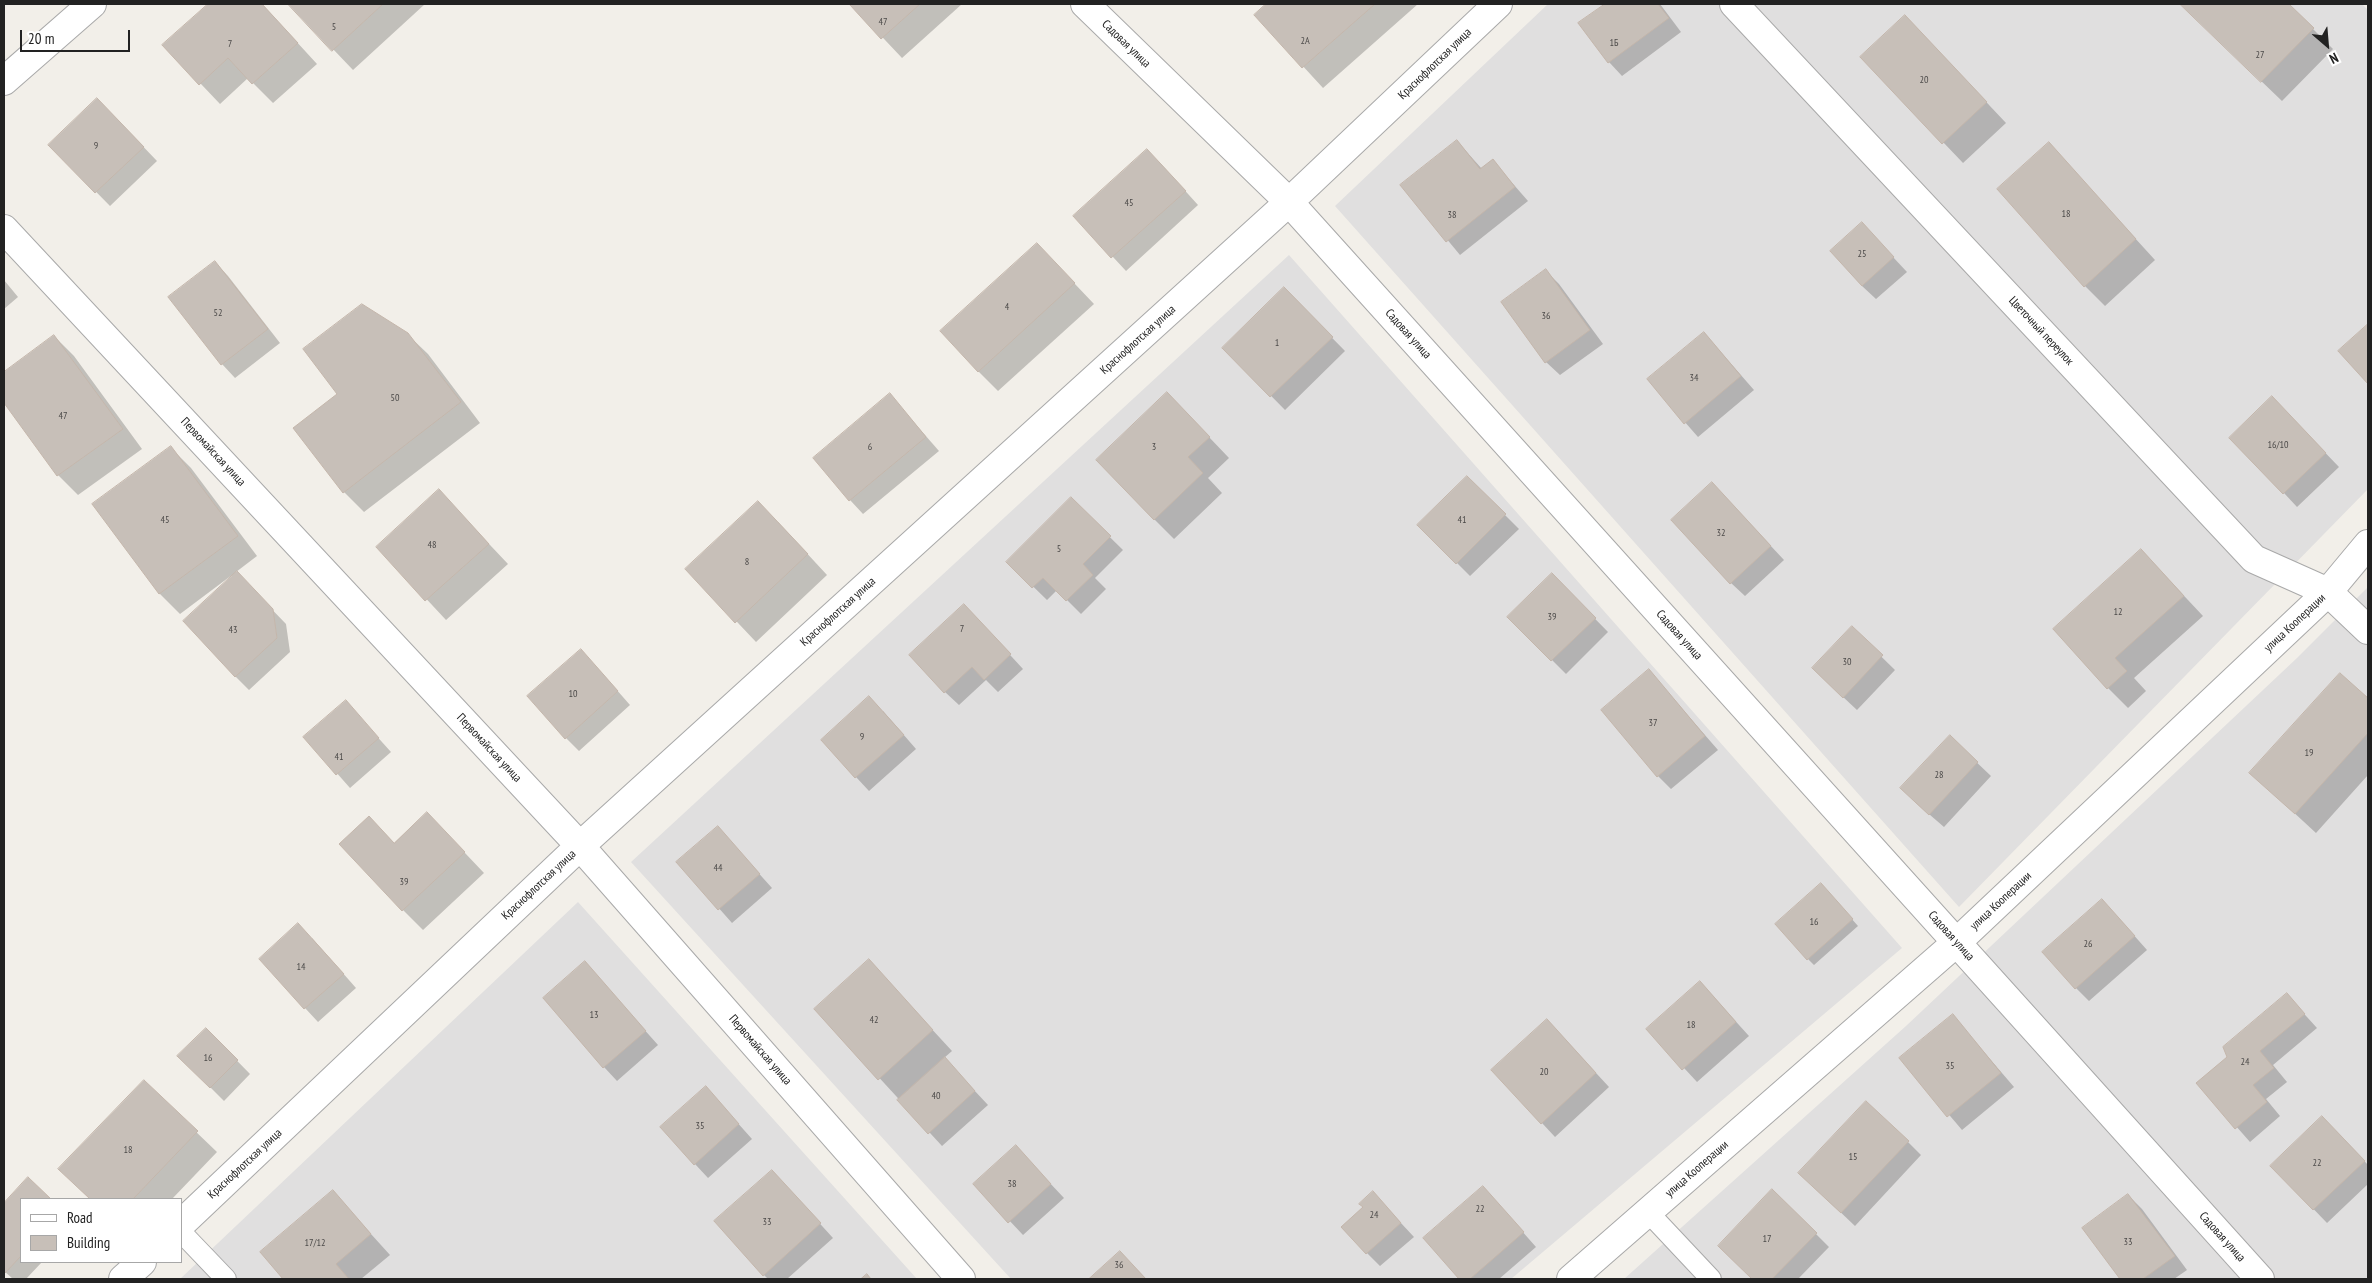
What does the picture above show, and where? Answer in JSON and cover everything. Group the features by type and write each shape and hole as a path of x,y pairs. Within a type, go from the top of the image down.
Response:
{"street":[{"path":"4,81 92,4"},
{"name":"Садовая улица","path":"1085,4 1289,202 2260,1279"},
{"name":"Краснофлотская улица","path":"182,1223 580,846 1289,202 1498,4"},
{"name":"Цветочный переулок","path":"1734,4 2254,559 2328,592 2368,630"},
{"name":"Первомайская улица","path":"4,229 580,846 961,1279"},
{"name":"улица Кооперации","path":"1571,1279 1957,942 2328,592 2368,544"},
{"path":"123,1279 141,1263"}],"lane":[{"path":"1648,1212 1711,1279"},
{"path":"182,1233 226,1279"}],"shaded area":[{"path":"1548,4 2362,4 2368,10 2368,489 1959,907 1335,206"},
{"path":"1289,255 1902,948 1511,1279 1011,1279 631,862"},
{"path":"2368,587 2368,1279 1624,1279 1906,1026 2297,658"},
{"path":"578,902 917,1279 180,1279"}],"building":[{"path":"208,4 262,4 298,43 252,84 228,58 199,85 162,45"},
{"path":"288,4 383,4 332,51"},
{"path":"920,4 881,39 850,5"},
{"path":"1266,4 1375,4 1302,68 1254,15"},
{"path":"1605,4 1658,4 1669,18 1608,63 1578,23"},
{"path":"2180,4 2289,4 2314,28 2261,82"},
{"path":"1905,15 1987,102 1942,144 1860,57"},
{"path":"97,98 144,147 95,193 48,145"},
{"path":"1457,140 1480,169 1493,159 1515,187 1446,242 1400,185"},
{"path":"2049,142 2136,239 2084,287 1997,189"},
{"path":"1147,149 1186,191 1111,258 1073,216"},
{"path":"1862,222 1894,257 1862,286 1830,251"},
{"path":"1037,243 1075,283 978,372 940,331"},
{"path":"215,261 268,329 221,365 168,297"},
{"path":"1546,269 1590,330 1545,363 1501,302"},
{"path":"1284,287 1333,337 1270,397 1222,348"},
{"path":"362,304 408,333 461,402 343,493 293,428 337,394 303,349"},
{"path":"2368,324 2368,384 2338,351"},
{"path":"1704,332 1741,376 1684,424 1647,379"},
{"path":"54,335 123,429 57,476 4,403 4,372"},
{"path":"1167,392 1210,437 1188,457 1203,473 1154,520 1096,460"},
{"path":"890,393 926,437 849,501 813,458"},
{"path":"2272,396 2326,453 2283,494 2229,438"},
{"path":"171,446 238,536 159,594 92,504"},
{"path":"1467,476 1506,514 1456,564 1417,525"},
{"path":"1712,482 1771,546 1730,584 1671,520"},
{"path":"439,489 489,544 425,601 376,547"},
{"path":"1071,497 1111,536 1083,564 1093,575 1066,601 1043,578 1032,588 1006,562"},
{"path":"758,501 808,554 735,623 685,569"},
{"path":"2141,549 2184,596 2115,658 2127,671 2107,689 2053,629"},
{"path":"237,571 273,609 277,638 235,677 183,621"},
{"path":"1552,573 1596,618 1551,661 1507,617"},
{"path":"964,604 1011,654 984,680 972,667 944,693 909,655"},
{"path":"1852,626 1883,655 1843,698 1812,668"},
{"path":"581,649 618,691 565,739 527,696"},
{"path":"1649,669 1705,736 1657,777 1601,710"},
{"path":"2340,673 2368,698 2368,733 2295,814 2249,773"},
{"path":"869,696 904,735 855,778 821,740"},
{"path":"346,700 379,738 336,775 303,737"},
{"path":"1950,735 1978,762 1929,815 1900,788"},
{"path":"427,812 465,852 402,911 339,844 369,816 394,843"},
{"path":"718,826 760,874 718,910 676,862"},
{"path":"1821,883 1853,919 1807,960 1775,924"},
{"path":"2102,899 2135,936 2075,989 2042,952"},
{"path":"298,923 344,974 304,1009 259,959"},
{"path":"869,959 933,1030 878,1080 814,1009"},
{"path":"585,961 646,1031 603,1068 543,998"},
{"path":"1700,981 1736,1022 1682,1070 1646,1029"},
{"path":"2287,993 2305,1014 2260,1051 2274,1068 2253,1085 2267,1102 2235,1129 2196,1083 2227,1057 2223,1047"},
{"path":"1953,1014 2001,1073 1947,1117 1899,1058"},
{"path":"1547,1019 1596,1073 1541,1124 1491,1070"},
{"path":"206,1028 238,1060 210,1088 177,1056"},
{"path":"945,1057 975,1091 928,1134 897,1100"},
{"path":"144,1080 198,1131 134,1198 89,1198 58,1169"},
{"path":"706,1086 739,1124 694,1165 660,1127"},
{"path":"1866,1101 1909,1141 1841,1213 1798,1173"},
{"path":"2322,1116 2365,1161 2313,1210 2270,1166"},
{"path":"1016,1145 1051,1184 1008,1223 973,1184"},
{"path":"772,1170 821,1223 763,1276 714,1221"},
{"path":"28,1177 50,1198 20,1198 20,1257 5,1273 4,1272 4,1203"},
{"path":"1483,1186 1524,1232 1470,1279 1459,1279 1423,1238"},
{"path":"1772,1189 1817,1233 1772,1279 1752,1279 1718,1246"},
{"path":"333,1190 371,1234 336,1264 349,1279 283,1279 260,1252"},
{"path":"1373,1191 1401,1223 1366,1254 1341,1227 1363,1207 1359,1204"},
{"path":"2128,1194 2175,1256 2143,1279 2120,1279 2082,1228"},
{"path":"1120,1251 1146,1279 1089,1279"},
{"path":"867,1274 871,1279 861,1279"}]}
